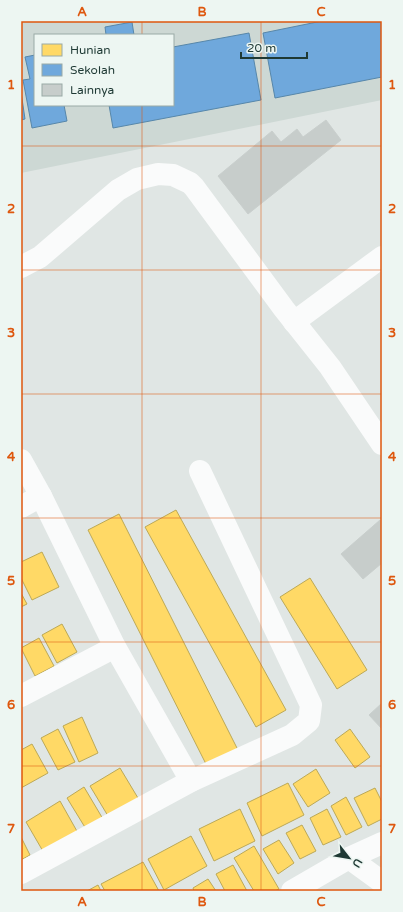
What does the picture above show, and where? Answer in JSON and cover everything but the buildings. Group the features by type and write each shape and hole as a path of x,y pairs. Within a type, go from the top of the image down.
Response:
{"street":[{"path":"21,267 40,257 118,190 137,179 158,174 173,174 184,179 194,187 294,322 330,367 382,444"},
{"path":"294,322 382,257"},
{"path":"21,460 41,496 115,647 191,781"},
{"path":"21,873 191,781 292,735 309,721 311,705 200,471"},
{"path":"21,507 41,496"},
{"path":"21,696 115,647"},
{"path":"292,891 349,858 382,843"},
{"path":"349,858 382,882"}],"shaded area":[{"path":"21,21 382,21 382,100 21,173"}]}
